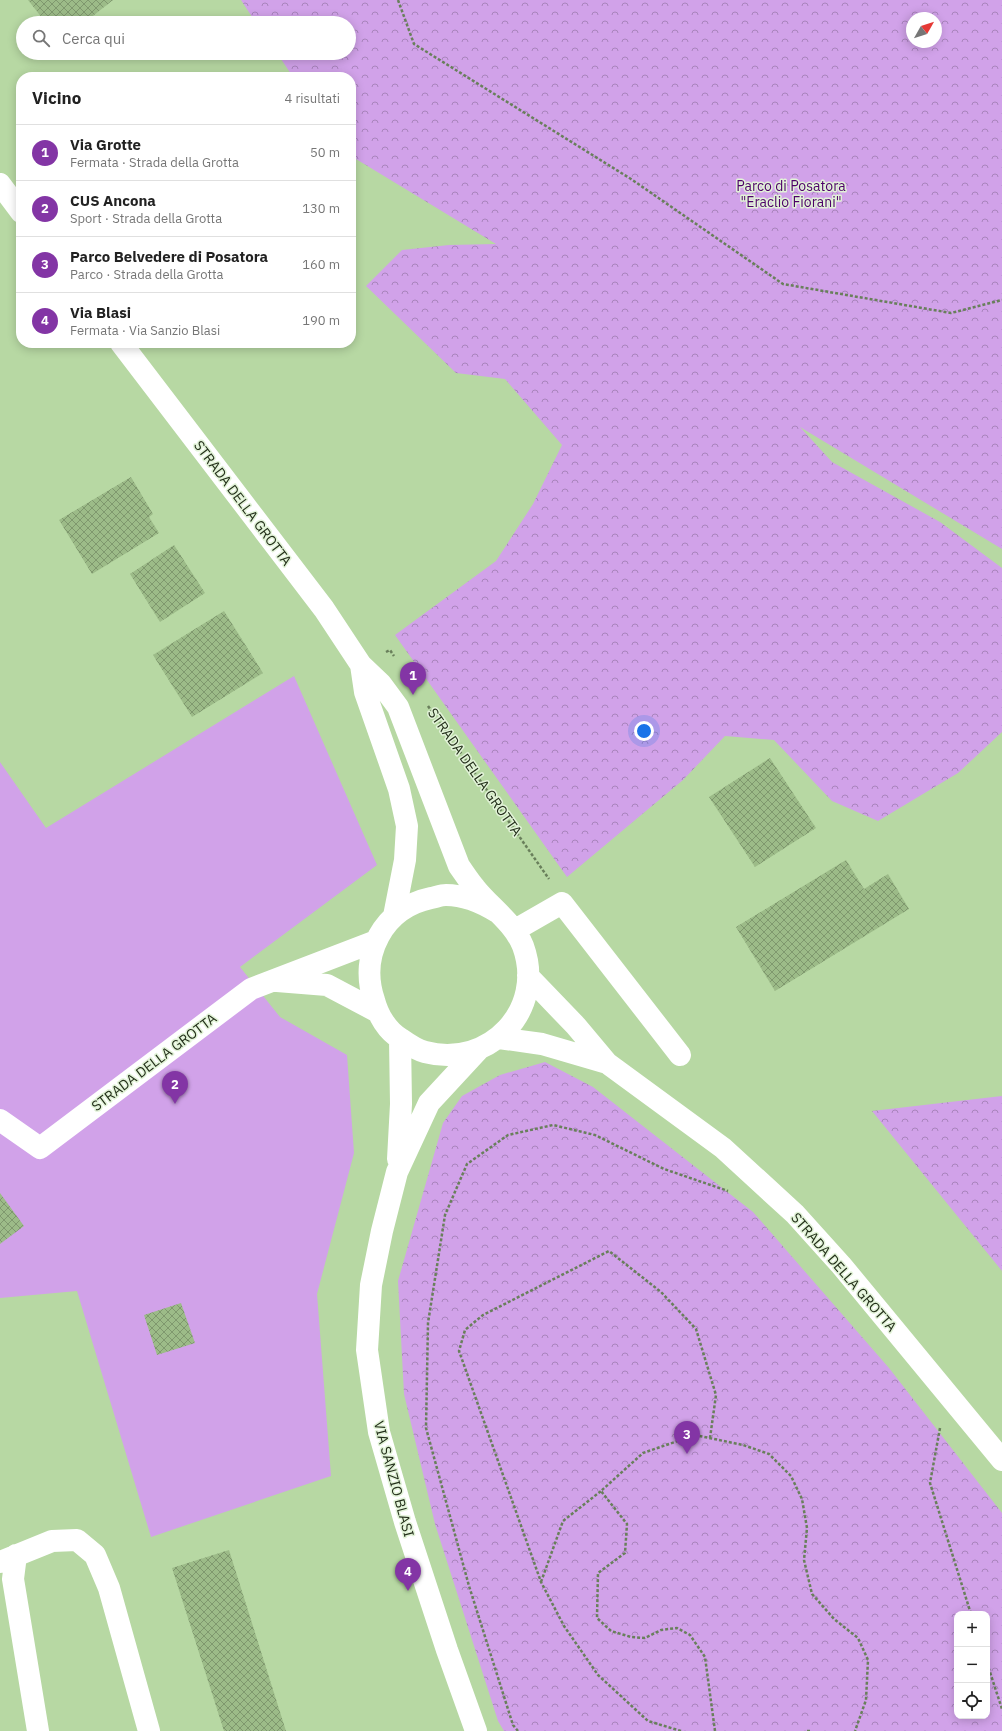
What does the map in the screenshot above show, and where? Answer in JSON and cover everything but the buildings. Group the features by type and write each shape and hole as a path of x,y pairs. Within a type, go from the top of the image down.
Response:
{"street":[{"path":"0,184 16,205"},
{"name":"STRADA DELLA GROTTA","path":"125,348 324,609 361,665 381,684 398,708 459,866 475,888 515,930 523,945 527,961 527,991 523,1005 511,1026 499,1038 479,1049 456,1055 441,1055 423,1051 400,1039 387,1026 378,1012 370,988 368,973 370,958 376,941 385,927 394,916 407,907 421,900 445,895 472,899 497,912"},
{"name":"STRADA DELLA GROTTA","path":"361,665 365,692 399,789 407,826 405,860 394,916"},
{"path":"515,930 562,903 680,1055"},
{"name":"STRADA DELLA GROTTA","path":"0,1120 40,1148 251,989 376,941"},
{"name":"STRADA DELLA GROTTA","path":"528,976 576,1026 607,1063 723,1148 795,1214 841,1265 1002,1460"},
{"name":"STRADA DELLA GROTTA","path":"272,981 327,985 378,1012"},
{"name":"STRADA DELLA GROTTA","path":"499,1038 542,1044 607,1063"},
{"name":"VIA SANZIO BLASI","path":"397,1172 401,1104 400,1039"},
{"name":"VIA SANZIO BLASI","path":"476,1731 447,1650 379,1432 367,1350 370,1285 397,1172 429,1103 479,1049"},
{"path":"38,1731 13,1580 8,1559 52,1541 77,1540 95,1555 109,1588 149,1731"}],"path":[{"path":"398,0 414,44 631,179 783,284 951,313 1002,300"},
{"path":"361,665 390,650 394,656"},
{"name":"STRADA DELLA GROTTA","path":"425,701 551,881 562,903"},
{"path":"518,1731 513,1725 469,1586 426,1428 428,1323 445,1215 467,1164 508,1135 554,1125 595,1135 664,1169 729,1192"},
{"path":"680,1731 648,1721 598,1675 564,1626 541,1582 459,1351 465,1330 483,1316 609,1251 661,1292 696,1329 716,1395 710,1438"},
{"path":"946,1394 930,1483 970,1611"},
{"path":"541,1582 563,1521 643,1453 695,1435 743,1445 769,1454 791,1476 802,1499 808,1528 804,1560 812,1594 834,1619 858,1638 868,1660 866,1700 855,1731"},
{"path":"601,1490 627,1524 626,1553 598,1573 597,1618 611,1631 631,1636 645,1638 661,1630 677,1628 690,1635 705,1657 715,1731"},
{"path":"990,1672 1002,1709"},
{"path":"807,1731 812,1731"}],"green space":[{"name":"Parco di Posatora \"Eraclio Fiorani\"","path":"241,0 1002,0 1002,549 800,427 832,462 940,522 1002,568 1002,732 958,773 878,821 832,801 774,740 725,736 683,780 567,877 395,635 496,561 533,504 562,445 505,379 456,373 366,286 402,250 449,245 496,244 356,159 356,72 290,72 282,60 356,60 356,16 251,16"},
{"path":"294,676 377,865 240,967 280,1017 347,1055 354,1153 317,1294 331,1476 151,1537 77,1291 0,1298 0,762 46,828"},
{"path":"545,1062 593,1087 753,1212 889,1368 1002,1513 1002,1731 504,1731 498,1721 435,1524 404,1394 398,1281 443,1123 462,1096 500,1075"},
{"path":"1002,1096 1002,1271 872,1111"}],"place":[{"name":"Via Grotte","path":"413,695"},
{"name":"CUS Ancona","path":"175,1104"},
{"name":"Parco Belvedere di Posatora","path":"687,1454"},
{"name":"Via Blasi","path":"408,1591"}]}
